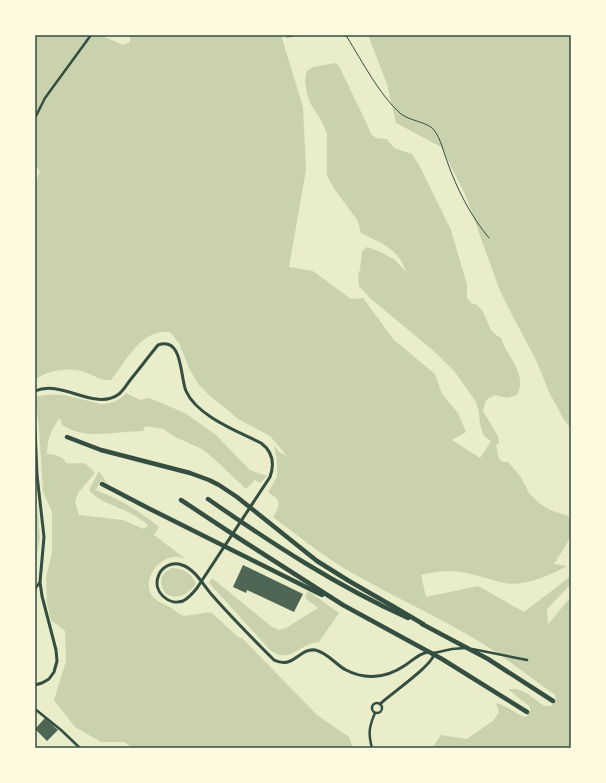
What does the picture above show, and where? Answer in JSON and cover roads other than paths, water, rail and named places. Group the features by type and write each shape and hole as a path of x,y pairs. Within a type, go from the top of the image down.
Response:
{"highway":[{"path":"67,437 96,448 147,461 210,480 237,497 317,561 395,610"},
{"path":"102,484 343,605"},
{"path":"208,499 249,528 295,557 352,590 423,624 488,659 553,701"},
{"path":"181,500 343,605 442,659 527,712"}],"street":[{"path":"35,118 45,98 91,35"},
{"path":"35,391 54,389 75,393 98,400 109,399 122,391 158,345 166,343 176,352 186,391 195,404 208,415 266,447 273,457 273,469 270,477 197,588 185,600 173,602 166,599 161,594 157,583 158,577 162,570 170,564 183,565 188,568 274,660 281,664 289,662 308,650 316,650 323,653 342,668 352,673 360,676 372,677 386,674 403,667 423,653 430,651 434,653 464,648 482,650 527,660"},
{"path":"35,429 37,475 44,537 40,582 42,596 56,650 57,661 54,672 49,679 42,684 35,685"},
{"path":"35,589 40,582"},
{"path":"375,713 372,709 373,706 375,704 380,704 430,662 434,657 434,653"},
{"path":"375,713 381,712 382,707 380,704"},
{"path":"35,709 80,748"},
{"path":"372,748 369,735 369,726 375,713"}]}
